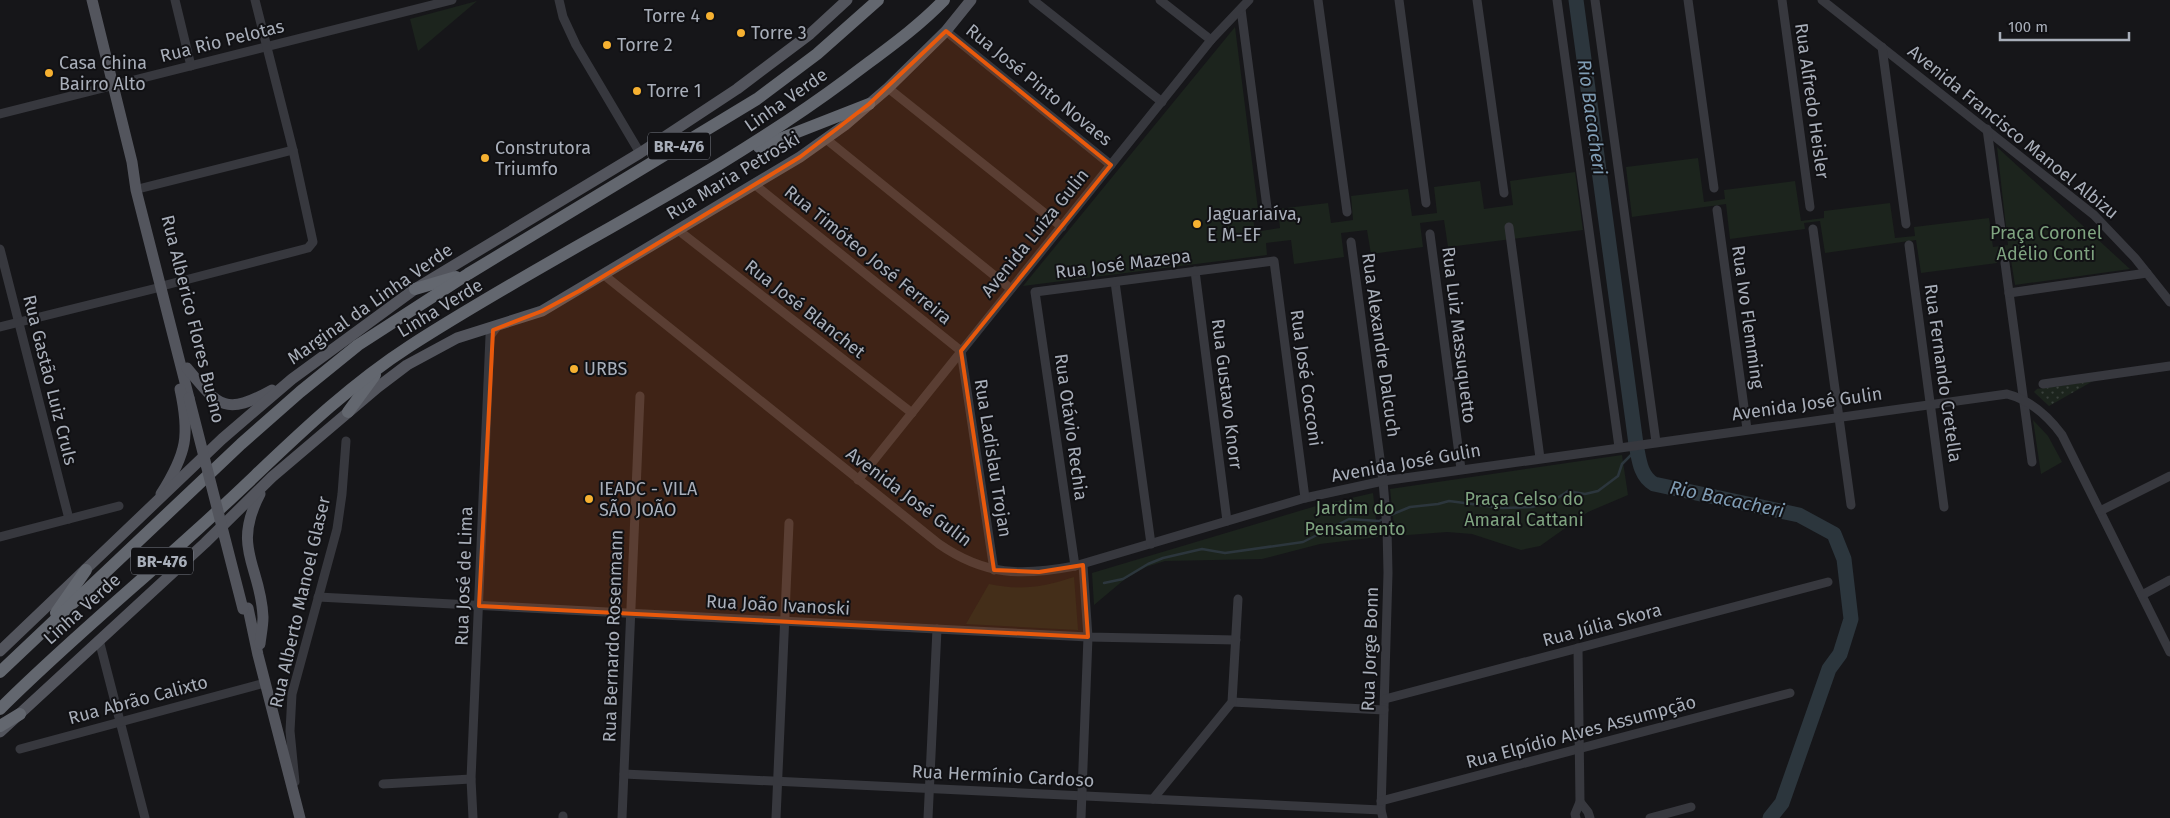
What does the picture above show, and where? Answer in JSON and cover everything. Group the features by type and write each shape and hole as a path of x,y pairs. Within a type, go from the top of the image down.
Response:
{"highway":[{"name":"Linha Verde","path":"0,672 241,444 300,392 358,345 468,274 757,99 817,54 878,0"},
{"name":"Linha Verde","path":"0,710 72,641 200,528 322,411 384,364 433,332 780,127 912,31 944,0"},
{"path":"728,159 869,104"},
{"path":"415,289 468,274"},
{"path":"348,412 384,364"},
{"path":"42,634 86,570"},
{"path":"0,726 20,714"}],"main road":[{"name":"Rua Alberico Flores Bueno","path":"92,0 132,162 136,190 187,368 192,398"},
{"name":"Marginal da Linha Verde","path":"0,650 229,433 292,379 415,289 640,153 737,89 779,58 848,0"},
{"name":"Rua Maria Petroski","path":"477,331 542,311 826,140 888,88 946,32 971,0"},
{"name":"Rua Alberico Flores Bueno","path":"132,162 142,188 164,286 168,316 192,398 300,818"},
{"path":"153,507 180,461 186,437 186,417 170,350 168,316"},
{"path":"258,655 263,617 246,536 253,507 272,477 407,365 443,345 477,331"},
{"path":"187,368 213,398 230,406 247,403 292,379"},
{"name":"BR-476","path":"0,732 205,543 272,477"}],"street":[{"path":"174,0 192,66"},
{"path":"0,327 164,286 308,248 311,245 312,239 293,150 255,0"},
{"name":"Rua Rio Pelotas","path":"0,114 267,47 414,5 452,0"},
{"path":"559,0 563,17 576,45 640,153"},
{"path":"1033,0 1162,102"},
{"path":"1160,0 1211,40"},
{"name":"Avenida Luíza Gulin","path":"858,480 1211,40 1249,0"},
{"name":"Avenida Luíza Gulin","path":"1241,9 1258,0"},
{"path":"1318,0 1347,212"},
{"path":"1400,0 1426,203"},
{"path":"1477,0 1504,193"},
{"path":"1557,0 1623,446"},
{"path":"1595,0 1652,442"},
{"path":"1688,0 1714,188"},
{"name":"Rua Alfredo Heisler","path":"1782,0 1810,207"},
{"name":"Avenida Francisco Manoel Albizu","path":"1822,0 2094,215 2121,242 2170,302"},
{"path":"1241,9 1268,215"},
{"name":"Rua José Pinto Novaes","path":"946,32 1111,165"},
{"path":"1882,47 1906,224"},
{"path":"888,88 1062,226"},
{"path":"1987,129 2001,230"},
{"path":"826,140 1011,289"},
{"path":"142,188 293,150"},
{"name":"Rua Timóteo José Ferreira","path":"754,184 961,351"},
{"name":"Rua Ivo Flemming","path":"1717,210 1747,429"},
{"path":"1508,226 1540,458"},
{"path":"1813,229 1851,505"},
{"name":"Rua José Blanchet","path":"678,230 912,413"},
{"name":"Rua Luiz Massuquetto","path":"1430,234 1461,469"},
{"name":"Rua Alexandre Dalcuch","path":"1351,242 1383,481"},
{"name":"Rua Fernando Cretella","path":"1909,245 1944,507"},
{"name":"Rua Gastão Luiz Cruls","path":"0,249 69,519"},
{"name":"Rua José Mazepa","path":"1036,292 1274,261"},
{"name":"Rua José Cocconi","path":"1274,261 1306,498"},
{"path":"2005,264 2032,462"},
{"name":"Rua Gustavo Knorr","path":"1194,271 1227,521"},
{"path":"2009,293 2147,273"},
{"name":"Avenida José Gulin","path":"604,274 858,480 949,551 970,562 994,570 1039,572 1079,566 1306,498 1383,481 1930,403 1999,394 2015,396 2045,415 2062,435 2170,652"},
{"path":"1115,282 1150,544"},
{"name":"Rua Otávio Rechia","path":"1036,292 1079,566 1088,636 1081,818"},
{"path":"477,331 484,332 490,336 498,326"},
{"name":"Rua José de Lima","path":"473,818 471,779 490,336"},
{"name":"Rua Ladislau Trojan","path":"961,351 994,570"},
{"path":"2043,384 2170,366"},
{"name":"Rua Bernardo Rosenmann","path":"622,818 640,396"},
{"name":"Rua Alberto Manoel Glaser","path":"296,799 290,731 290,704 340,512 346,441"},
{"path":"2100,511 2170,476"},
{"name":"Rua Jorge Bonn","path":"1382,810 1388,551 1383,481"},
{"path":"0,537 119,506"},
{"path":"776,818 789,522"},
{"path":"2142,595 2170,580"},
{"name":"Rua Júlia Skora","path":"1385,699 1828,582"},
{"name":"Rua João Ivanoski","path":"318,597 937,629 1236,640"},
{"path":"1153,799 1232,702 1238,600"},
{"path":"928,818 937,629"},
{"path":"99,640 145,818"},
{"path":"1576,818 1575,814 1580,802 1578,648"},
{"name":"Rua Abrão Calixto","path":"20,749 265,683"},
{"name":"Rua Elpídio Alves Assumpção","path":"1382,810 1579,749 1790,693"},
{"path":"1232,702 1384,710"},
{"name":"Rua Hermínio Cardoso","path":"624,774 1382,810"},
{"path":"383,784 471,779"},
{"path":"1580,802 1590,818"},
{"path":"1650,818 1663,816 1690,807"}],"highlighted area":[{"path":"946,31 1111,165 961,351 994,570 1039,572 1083,565 1088,637 479,606 493,330 542,311 579,291 800,157 869,104"}],"green space":[{"path":"477,1 418,51 410,19"},
{"path":"1235,27 1258,209 1252,210 1255,232 1280,228 1278,209 1328,203 1331,223 1353,220 1351,196 1408,189 1412,216 1437,213 1434,187 1480,181 1484,209 1513,205 1510,181 1575,172 1583,230 1448,247 1444,220 1420,223 1423,247 1371,254 1367,230 1341,233 1344,257 1294,264 1291,240 1266,243 1267,255 1023,286"},
{"name":"Praça Coronel Adélio Conti","path":"1997,147 2130,269 2015,285 2010,254 1996,256 1997,263 1921,273 1916,240 1825,253 1820,221 1804,223 1805,229 1730,239 1726,204 1632,217 1626,167 1698,158 1704,202 1725,199 1724,190 1795,181 1801,221 1824,218 1824,211 1890,203 1895,238 1915,236 1914,227 1989,218 1993,247 2008,245"},
{"path":"2093,381 2049,406 2034,392 2037,389"},
{"path":"2033,420 2048,436 2062,462 2041,474"},
{"name":"Praça Celso do Amaral Cattani","path":"1622,455 1628,495 1588,512 1540,546 1521,550 1472,534 1447,532 1395,536 1390,489"},
{"name":"Jardim do Pensamento","path":"1373,493 1378,537 1320,544 1262,559 1165,561 1146,567 1125,579 1094,605 1092,573 1316,506"},
{"path":"1074,577 1078,630 966,624 989,584 1032,587"}],"waterway":[{"name":"Rio Bacacheri","path":"1576,0 1636,444 1643,472 1649,481 1654,484 1799,515 1834,534 1844,559 1851,619 1840,654 1829,669 1782,803 1770,818"},
{"path":"1388,516 1410,507 1449,501 1503,508 1532,507 1553,501 1568,491 1585,494 1598,491 1618,476 1622,464 1637,449"},
{"path":"1104,583 1123,579 1148,564 1163,558 1202,549 1225,553 1303,542 1349,519 1379,521 1383,519"}],"place":[{"name":"Torre 4","path":"710,16"},
{"name":"Torre 3","path":"741,33"},
{"name":"Torre 2","path":"607,45"},
{"name":"Casa China Bairro Alto","path":"49,73"},
{"name":"Torre 1","path":"637,91"},
{"name":"Construtora Triumfo","path":"485,158"},
{"name":"Jaguariaíva, E M-EF","path":"1197,224"},
{"name":"URBS","path":"574,369"},
{"name":"IEADC - VILA SÃO JOÃO","path":"589,499"}]}
